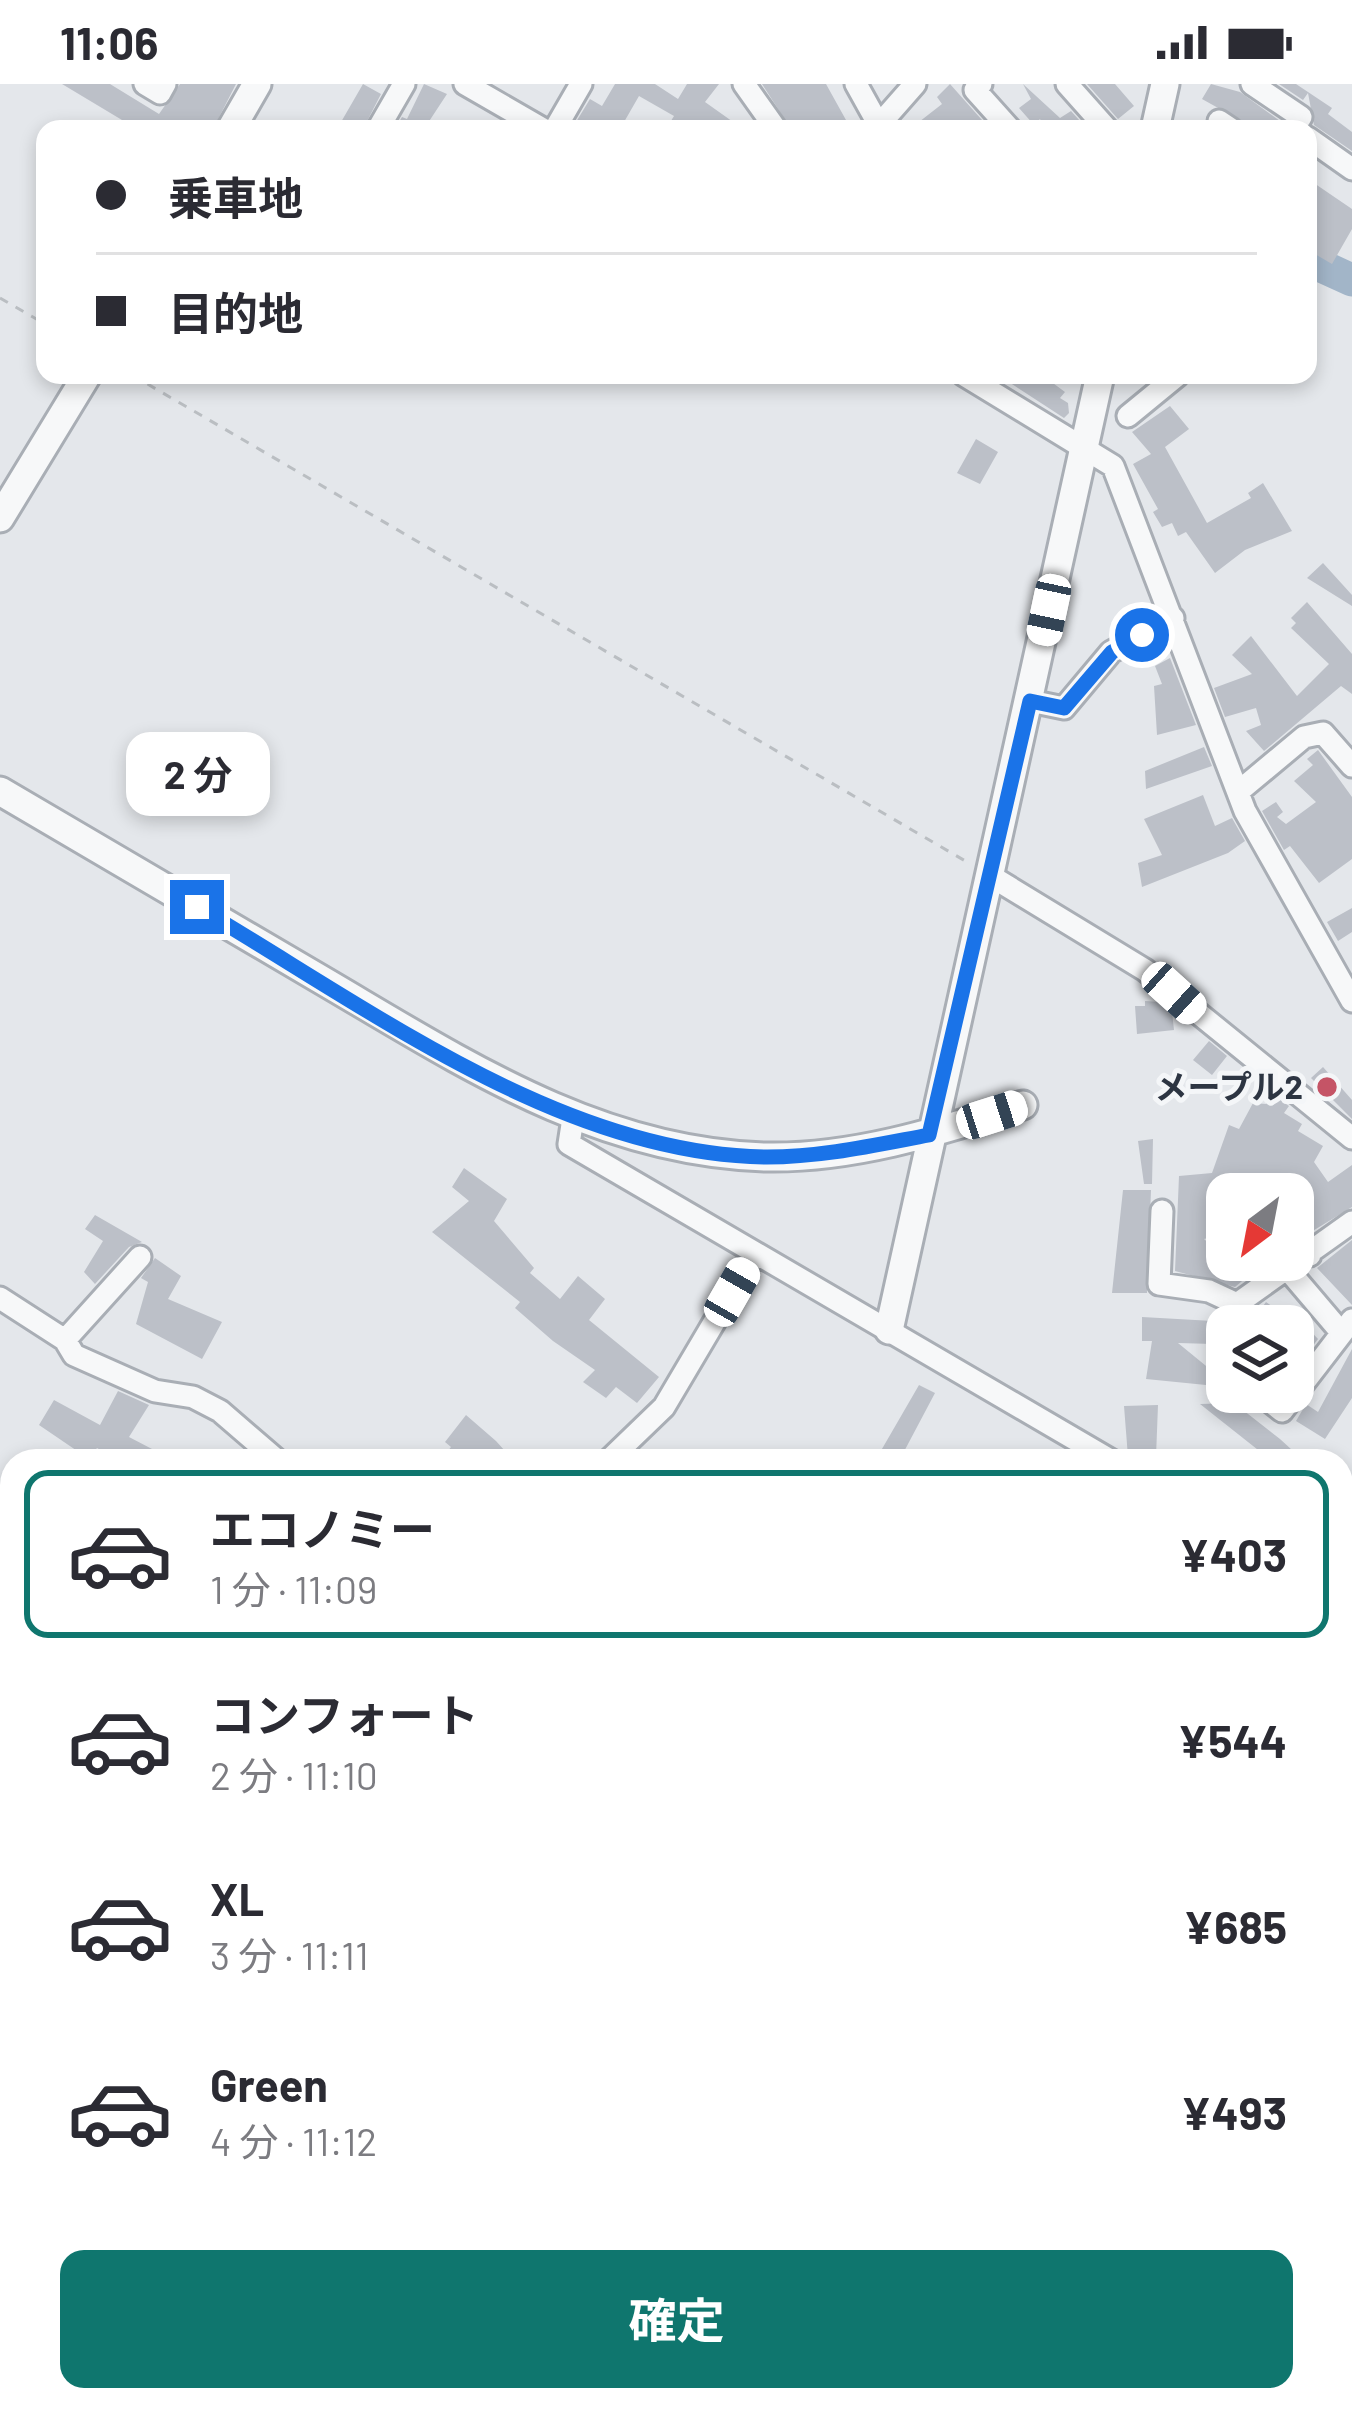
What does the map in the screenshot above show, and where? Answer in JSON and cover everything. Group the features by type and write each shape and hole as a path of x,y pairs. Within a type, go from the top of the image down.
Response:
{"street":[{"path":"145,84 160,93 165,84"},
{"path":"236,120 257,84"},
{"path":"383,120 404,84"},
{"path":"465,84 527,120"},
{"path":"560,120 581,84"},
{"path":"744,84 770,120"},
{"path":"856,84 876,120"},
{"path":"886,120 915,84"},
{"path":"981,84 975,90 1002,120"},
{"path":"1067,84 1099,120"},
{"path":"1157,120 1165,84"},
{"path":"1252,84 1299,120"},
{"path":"1317,144 1352,169"},
{"path":"0,518 82,384"},
{"path":"980,384 1113,466 1238,793 1352,1001"},
{"path":"889,1330 1098,384"},
{"path":"1128,416 1167,384"},
{"path":"1030,701 1064,708 1112,652 1173,618"},
{"path":"1238,793 1304,737 1324,733 1352,766"},
{"path":"0,791 513,1092 573,1118 695,1150 766,1157 833,1153 929,1135 1023,1105"},
{"path":"989,875 1145,970 1352,1138"},
{"path":"573,1118 569,1144 1090,1449"},
{"path":"1162,1211 1159,1284 1209,1292 1237,1304 1273,1281"},
{"path":"1314,1252 1352,1222"},
{"path":"620,1449 664,1407 755,1253"},
{"path":"65,1340 140,1257"},
{"path":"1299,1281 1346,1326 1314,1368"},
{"path":"0,1298 65,1340 74,1355 155,1391 193,1397 220,1411 264,1449"}],"path":[{"path":"0,298 36,319"},
{"path":"147,384 989,875"}],"building":[{"path":"62,84 110,84 159,114 180,84 236,84 218,120 122,120"},
{"path":"363,84 381,94 368,120 342,120"},
{"path":"424,84 447,94 430,120 400,120 407,119"},
{"path":"615,84 655,84 678,99 687,84 719,84 705,102 730,120 672,120 674,116 639,96 625,120 577,120 590,99 602,106"},
{"path":"762,84 826,84 846,120 785,120"},
{"path":"950,84 982,120 922,120 942,104 937,97"},
{"path":"1023,84 1060,118 1071,111 1079,120 1030,120 1019,108 1031,99"},
{"path":"1087,84 1115,84 1134,106 1118,119"},
{"path":"1211,84 1240,92 1279,120 1240,120 1202,99"},
{"path":"1279,84 1296,84 1332,108 1328,114 1352,132 1352,151 1317,127 1308,93 1303,100"},
{"path":"1317,185 1352,209 1352,229 1332,264 1317,255"},
{"path":"1012,384 1054,384 1065,392 1060,398 1068,403 1069,413 1064,418"},
{"path":"1170,406 1189,429 1165,447 1207,523 1251,498 1248,493 1263,483 1292,531 1245,550 1215,573 1186,532 1178,536 1172,523 1162,527 1153,512 1158,509 1133,464 1151,454 1132,432"},
{"path":"976,439 998,452 980,484 957,473"},
{"path":"1323,563 1352,595 1352,606 1307,578"},
{"path":"1307,602 1352,654 1352,694 1341,686 1264,751 1246,731 1261,725 1256,708 1225,717 1214,688 1252,674 1232,655 1251,636 1297,696 1329,664 1291,628 1296,623 1291,618"},
{"path":"1170,658 1196,725 1157,735 1154,686 1162,684 1155,666"},
{"path":"1204,747 1212,766 1146,789 1145,771"},
{"path":"1318,750 1352,797 1352,859 1319,883 1290,846 1284,850 1262,811 1276,802 1283,812 1277,817 1286,824 1316,802 1294,781 1313,765 1307,759"},
{"path":"1203,795 1215,826 1232,818 1245,841 1228,853 1142,887 1138,863 1162,855 1144,819"},
{"path":"1352,908 1352,932 1338,941 1327,922"},
{"path":"1145,1001 1160,1002 1172,1012 1174,1030 1137,1034 1135,1006 1145,1006"},
{"path":"1209,1041 1227,1056 1212,1075 1193,1060"},
{"name":"メープル2","path":"1323,1067 1352,1100 1352,1119 1311,1078"},
{"path":"1273,1095 1289,1106 1284,1113 1302,1124 1298,1131 1323,1146 1314,1162 1328,1182 1352,1165 1352,1207 1314,1230 1314,1173 1212,1173 1229,1125 1239,1129 1253,1103 1266,1104"},
{"path":"1153,1139 1152,1184 1144,1184 1138,1141"},
{"path":"464,1168 507,1199 494,1221 534,1268 530,1273 560,1299 578,1276 605,1299 589,1320 659,1377 637,1403 616,1387 606,1398 583,1382 595,1370 553,1341 515,1308 520,1302 432,1232 469,1201 452,1187"},
{"path":"1206,1174 1206,1279 1175,1271 1179,1176"},
{"path":"1123,1190 1151,1190 1147,1293 1112,1293"},
{"path":"95,1215 142,1242 129,1247 95,1284 84,1272 103,1241 85,1229"},
{"path":"1352,1240 1352,1305 1317,1268"},
{"path":"155,1258 181,1276 168,1299 222,1322 202,1359 136,1324 148,1282 141,1278"},
{"path":"1142,1317 1206,1321 1206,1344 1178,1343 1206,1366 1206,1385 1146,1379 1152,1341 1142,1341"},
{"path":"1352,1349 1352,1398 1325,1439 1296,1421 1301,1413 1318,1412"},
{"path":"919,1385 935,1393 905,1449 882,1449"},
{"path":"118,1391 149,1405 129,1437 152,1449 74,1449 39,1425 54,1400 100,1425"},
{"path":"1158,1405 1156,1449 1127,1449 1124,1406"},
{"path":"1211,1413 1247,1413 1291,1449 1257,1449"},
{"path":"466,1415 503,1449 449,1449 445,1442"}],"waterway":[{"path":"1317,264 1352,280"}],"place":[{"name":"メープル2","path":"1327,1087"}],"route":[{"path":"197,907 513,1092 631,1137 766,1157 833,1153 929,1135 1030,701 1064,708 1112,652 1142,635"}]}
